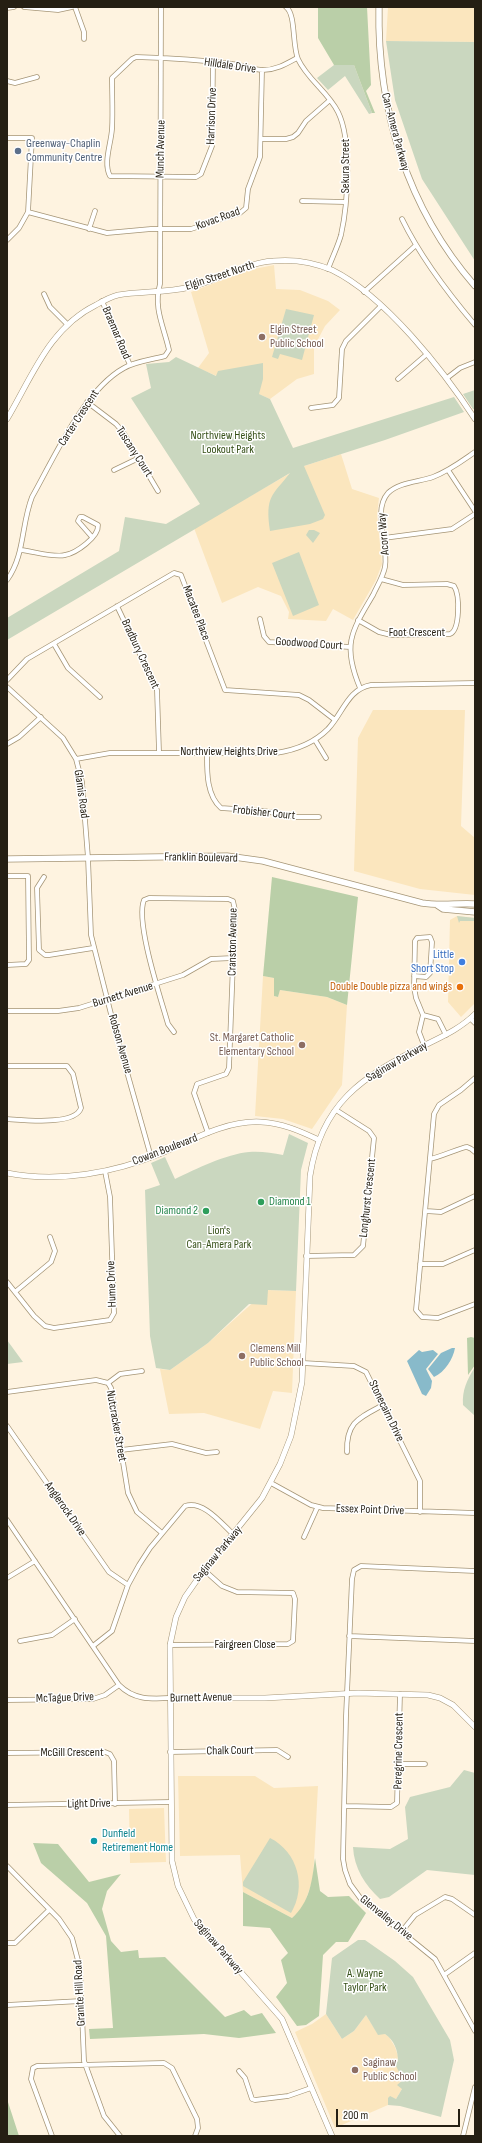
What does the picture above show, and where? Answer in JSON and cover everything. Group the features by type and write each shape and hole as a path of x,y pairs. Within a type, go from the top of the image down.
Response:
{"main road":[{"name":"Can-Amera Parkway","path":"378,7 379,56 383,90 401,160 431,224 446,248 475,286"},
{"name":"Franklin Boulevard","path":"7,859 227,856 263,861 404,899 437,905 443,909 475,912"},
{"name":"Franklin Boulevard","path":"437,905 443,903 475,904"}],"street":[{"path":"7,8 14,7"},
{"path":"24,7 58,10 74,7 84,32 84,39"},
{"name":"Munch Avenue","path":"158,290 160,229 161,7"},
{"name":"Sekura Street","path":"286,7 292,14 292,35 298,58 305,71 338,111 346,134 345,202 340,236 328,269"},
{"name":"Hilldale Drive","path":"160,177 114,177 110,176 108,172 112,130 113,77 136,57 234,64 262,70 278,68 298,58"},
{"name":"Harrison Drive","path":"160,177 196,177 201,174 212,146 213,62"},
{"name":"Kovac Road","path":"28,212 107,233 199,227 244,211 247,204 250,181 260,157 262,70"},
{"path":"7,82 15,83 37,77"},
{"path":"261,139 286,139 294,137 306,121 330,100"},
{"path":"7,138 32,138 28,212 19,228 7,240"},
{"path":"302,201 345,202"},
{"path":"89,229 95,211"},
{"path":"402,219 415,246 441,283 475,325"},
{"path":"364,292 415,246"},
{"name":"Elgin Street North","path":"7,419 42,356 67,324 84,311 102,301 116,296 193,287 241,268 272,261 300,261 328,269 348,280 364,292 381,306 427,354 447,378 475,419"},
{"name":"Carter Crescent","path":"7,580 18,561 26,514 32,497 87,402 104,382 130,365 168,354 168,345 158,308 158,290"},
{"path":"44,294 50,306 67,324"},
{"name":"Braemar Road","path":"102,301 130,365"},
{"path":"311,408 333,405 339,398 342,349 346,341 381,306"},
{"path":"398,379 427,354"},
{"path":"447,378 460,368 475,362"},
{"name":"Tuscany Court","path":"87,402 116,424 139,458 158,492"},
{"name":"Acorn Way","path":"360,688 352,668 350,647 351,634 381,579 386,562 381,509 382,502 388,494 396,488 434,477 448,470 475,452"},
{"path":"114,470 139,458"},
{"path":"448,470 475,511"},
{"path":"384,538 452,529 475,514"},
{"path":"21,550 65,555 92,537 98,530 98,525 86,517 80,517 78,521 80,525 92,537"},
{"name":"Macatee Place","path":"7,680 27,659 174,573 181,575 225,690 234,692 299,695 335,720"},
{"name":"Foot Crescent","path":"358,620 379,632 391,635 450,634 455,631 458,624 458,616 457,593 454,586 447,584 403,585 381,579"},
{"name":"Bradbury Crescent","path":"117,606 157,690 159,752"},
{"name":"Goodwood Court","path":"260,618 264,636 269,642 350,647"},
{"path":"54,644 68,668 100,697"},
{"path":"360,688 372,685 475,683"},
{"name":"Glamis Road","path":"7,687 63,738 76,759 82,782 88,858"},
{"name":"Northview Heights Drive","path":"76,759 96,754 159,752 276,753 296,749 315,740 335,720 352,695 360,688"},
{"path":"7,744 19,737 40,717"},
{"path":"315,740 326,758"},
{"name":"Frobisher Court","path":"207,753 208,781 217,804 221,808 264,811 296,817 319,817"},
{"name":"Robson Avenue","path":"88,858 89,919 93,948 151,1157"},
{"path":"7,876 28,876 29,954 29,960 26,964 7,965"},
{"path":"44,877 37,888 39,950 45,955 49,955 93,948"},
{"name":"Cranston Avenue","path":"158,984 143,929 142,905 144,900 149,898 221,898 233,901 236,910 229,1068 226,1074 201,1082 194,1088 194,1093 208,1133"},
{"path":"414,976 426,977 430,973 432,942 430,937 422,936 417,938 415,941 414,976 416,998 423,1014 419,1032 424,1045"},
{"name":"Burnett Avenue","path":"7,1011 58,1011 79,1008 183,975 211,959 233,958"},
{"path":"158,984 168,1024 174,1032"},
{"path":"423,1014 438,1020 446,1035"},
{"name":"Saginaw Parkway","path":"332,2136 282,2019 199,1927 184,1902 176,1879 172,1861 170,1645 176,1616 185,1597 204,1570 252,1512 271,1483 291,1436 299,1400 303,1363 310,1176 312,1160 319,1140 336,1110 356,1086 369,1076 424,1045 446,1035 471,1019 475,1014"},
{"path":"471,1019 475,1023"},
{"path":"7,1066 67,1066 73,1074 81,1108 76,1114 62,1119 48,1121 7,1119"},
{"path":"475,1078 437,1107 434,1114 416,1310 419,1316 438,1318 475,1304"},
{"name":"Longhurst Crescent","path":"306,1256 354,1255 362,1246 374,1138 369,1131 336,1110"},
{"name":"Cowan Boulevard","path":"7,1173 59,1176 105,1171 151,1157 208,1133 237,1125 260,1122 281,1125 319,1140"},
{"path":"430,1160 442,1157 465,1147 475,1152"},
{"name":"Hume Drive","path":"7,1282 40,1323 50,1328 110,1320 114,1313 111,1214 110,1197 105,1171"},
{"path":"426,1211 441,1212 475,1196"},
{"path":"15,1292 51,1262 55,1251 50,1237"},
{"path":"420,1264 444,1264 475,1250"},
{"name":"Stonecairn Drive","path":"303,1363 354,1366 363,1369 366,1372 420,1481 420,1512"},
{"path":"108,1383 120,1374 142,1371"},
{"name":"Nutcracker Street","path":"7,1392 96,1380 108,1383 111,1388 128,1493 133,1506 162,1533"},
{"path":"347,1452 346,1441 354,1421 383,1405"},
{"name":"Anglerock Drive","path":"7,1426 109,1572 128,1585"},
{"path":"120,1450 172,1444 206,1453 217,1452"},
{"name":"Essex Point Drive","path":"271,1483 317,1508 475,1514"},
{"path":"94,1646 108,1636 114,1627 128,1585 150,1548 185,1506 191,1504 201,1506 233,1534"},
{"path":"304,1537 317,1508"},
{"name":"Burnett Avenue","path":"7,1520 94,1646 119,1685 134,1696 142,1698 265,1698 347,1694 428,1695 440,1698 453,1705 474,1724"},
{"path":"7,1578 35,1561"},
{"name":"Glenvalley Drive","path":"475,1571 356,1568 352,1579 349,1636 343,1859 350,1884 361,1899 435,1959 475,2031"},
{"name":"Fairgreen Close","path":"170,1645 288,1644 293,1641 296,1599 293,1593 237,1592 222,1586 204,1570"},
{"path":"20,1641 52,1635 75,1619"},
{"path":"349,1636 475,1641"},
{"name":"McTague Drive","path":"7,1700 93,1699 105,1695 119,1685"},
{"name":"Peregrine Crescent","path":"345,1806 394,1806 399,1799 400,1694"},
{"name":"Chalk Court","path":"170,1752 278,1750 288,1757"},
{"name":"McGill Crescent","path":"7,1753 105,1752 110,1754 114,1761 115,1804"},
{"path":"399,1764 425,1764"},
{"name":"Light Drive","path":"7,1805 171,1802"},
{"name":"Granite Hill Road","path":"7,1866 70,1933 80,1968 82,2046 86,2066 104,2116 120,2136"},
{"path":"402,1931 415,1915 445,1897 452,1899 475,1915"},
{"path":"7,1943 16,1943 49,1910"},
{"path":"444,1975 475,1953"},
{"path":"7,2005 81,2001"},
{"path":"52,2136 31,2079 31,2073 37,2066 164,2063 170,2065 197,2118 198,2128 194,2136"},
{"path":"238,2071 245,2078 252,2099 255,2100 288,2096 311,2088"},
{"path":"463,2136 475,2087"}],"shaded area":[{"path":"388,7 475,7 475,42 386,41"},
{"name":"Elgin Street Public School","path":"274,265 276,289 300,290 328,301 340,310 325,326 314,347 314,374 297,379 270,399 198,368 209,353 191,292 249,270"},
{"path":"341,454 352,489 379,498 377,515 382,564 376,580 353,620 333,609 326,621 288,619 289,612 281,596 258,587 222,603 194,528 301,467"},
{"path":"373,710 465,710 461,826 475,838 475,895 420,889 354,871 358,738"},
{"path":"457,916 475,918 475,1003 461,1017 448,1002 450,920"},
{"name":"St. Margaret Catholic Elementary School","path":"263,976 274,978 274,996 278,997 280,990 327,997 347,1005 342,1085 312,1129 283,1119 255,1116"},
{"name":"Clemens Mill Public School","path":"267,1290 296,1291 292,1393 273,1391 260,1429 204,1413 169,1414 160,1369 170,1370 208,1343"},
{"path":"178,1776 255,1776 274,1788 318,1786 313,1879 303,1908 292,1918 243,1892 240,1855 180,1856"},
{"path":"164,1808 166,1862 130,1863 129,1809"},
{"name":"Saginaw Public School","path":"326,2014 342,2039 354,2031 366,2015 378,2034 385,2034 389,2037 395,2047 398,2056 396,2064 403,2080 402,2089 396,2099 388,2098 388,2105 335,2128 295,2032 312,2024"}],"green space":[{"path":"318,7 367,7 371,85 366,91 375,113 372,113 354,65 334,65 318,38"},
{"path":"386,41 475,42 475,261 422,179 395,100"},
{"path":"334,65 354,65 372,113 369,114 345,76 328,90 317,78"},
{"path":"286,309 314,315 302,360 280,354 278,359 272,357"},
{"name":"Northview Heights Lookout Park","path":"176,357 216,376 218,371 263,363 263,379 259,394 270,399 293,448 454,397 464,412 385,440 304,466 325,515 323,519 310,524 270,531 268,510 269,503 274,492 290,473 7,640 7,618 119,551 125,517 166,524 200,504 131,398 151,388 146,364 169,362"},
{"path":"475,390 475,409 473,409 463,394"},
{"path":"309,530 314,530 320,533 313,543 306,535"},
{"path":"299,552 319,605 293,616 272,563"},
{"path":"272,877 358,897 347,1005 327,997 280,990 278,997 274,996 274,978 263,976"},
{"path":"457,916 475,918 475,921 460,921 459,923"},
{"name":"Lion's Can-Amera Park","path":"289,1134 308,1143 301,1170 296,1291 268,1290 267,1305 249,1304 208,1343 170,1370 156,1368 150,1336 145,1190 160,1185 151,1163 165,1157 175,1179 211,1162 240,1153 258,1152 283,1155"},
{"path":"467,1338 475,1338 475,1365 468,1375"},
{"path":"7,1340 23,1362 7,1364"},
{"path":"475,1367 475,1416 463,1405 463,1395"},
{"path":"464,1770 475,1773 475,1875 427,1870 389,1897 380,1899 361,1876 353,1847 390,1849 408,1839 405,1807 410,1797 450,1787"},
{"path":"270,1838 280,1844 287,1852 297,1871 299,1882 298,1892 296,1903 291,1913 243,1886 243,1882"},
{"path":"33,1843 58,1844 89,1882 121,1874 107,1891 102,1909 111,1941 121,1952 138,1950 139,1958 165,1957 225,2017 244,2010 251,2016 262,2013 276,2033 239,2038 204,2034 90,2039 89,2029 113,2028 106,1936 87,1903 41,1863"},
{"path":"315,1858 320,1891 328,1897 349,1896 366,1913 348,1942 336,1942 323,1955 319,2016 306,2025 297,2026 276,1997 287,1983 281,1960 288,1953 270,1928 243,1926 243,1892 292,1918 303,1905 309,1891"},
{"name":"A. Wayne Taylor Park","path":"358,1940 365,1940 395,1961 413,1977 450,2040 454,2060 441,2117 400,2106 388,2105 388,2098 390,2096 396,2099 402,2089 397,2085 403,2080 395,2064 398,2061 398,2057 393,2042 385,2034 378,2035 366,2015 354,2031 342,2039 326,2014 332,1958"},
{"path":"7,2099 19,2136 7,2136"}],"water":[{"path":"455,1348 448,1365 442,1372 434,1377 428,1369 441,1353"},
{"path":"419,1350 422,1352 433,1350 438,1354 426,1369 432,1381 431,1388 426,1396 422,1394 407,1361"}],"place":[{"name":"Greenway-Chaplin Community Centre","path":"18,151"},
{"name":"Elgin Street Public School","path":"262,337"},
{"name":"Little Short Stop","path":"462,962"},
{"name":"Double Double pizza and wings","path":"460,987"},
{"name":"St. Margaret Catholic Elementary School","path":"302,1045"},
{"name":"Diamond 1","path":"261,1202"},
{"name":"Diamond 2","path":"206,1211"},
{"name":"Clemens Mill Public School","path":"242,1356"},
{"name":"Dunfield Retirement Home","path":"94,1841"},
{"name":"Saginaw Public School","path":"355,2070"}]}
